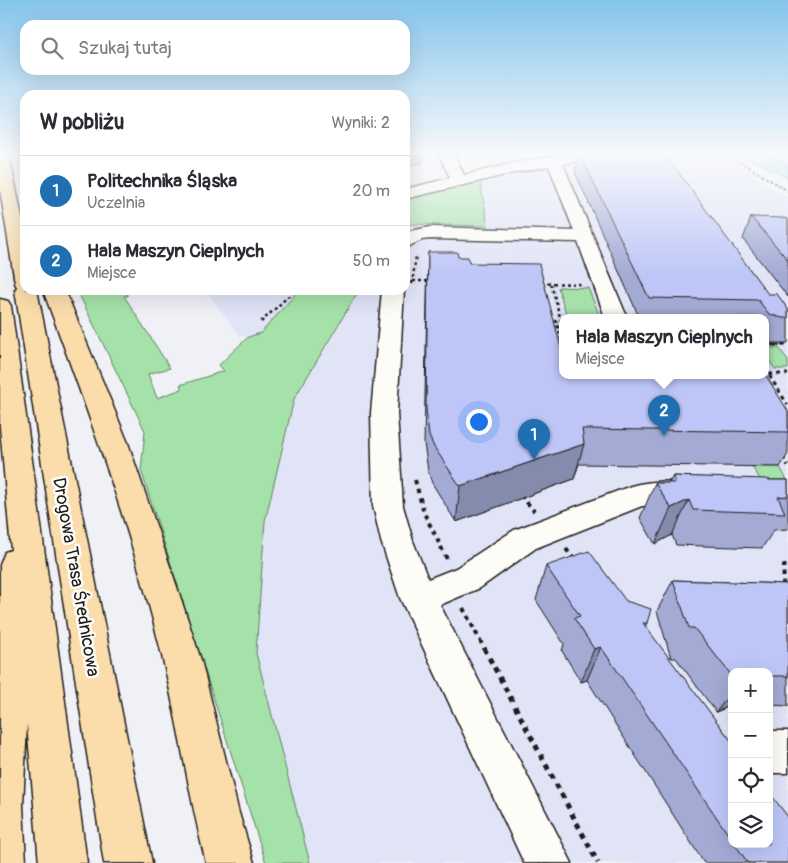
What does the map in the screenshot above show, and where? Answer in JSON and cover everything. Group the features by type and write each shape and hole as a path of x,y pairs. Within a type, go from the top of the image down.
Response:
{"main road":[{"path":"11,194 20,235"},
{"name":"Drogowa Trasa Średnicowa","path":"27,295 128,863"},
{"path":"56,295 114,443 159,584 182,660 216,813 230,863"},
{"path":"0,306 63,863"},
{"path":"2,863 1,806 22,491"}],"street":[{"path":"569,194 615,314"},
{"path":"410,239 417,235 430,233 585,237"},
{"path":"402,295 384,413 388,506 397,541 418,598 548,863"},
{"path":"418,598 468,578 510,548 537,535 644,494 718,495"},
{"path":"773,752 788,752"}],"path":[{"path":"410,284 432,281"},
{"path":"534,283 585,284"},
{"path":"551,284 560,314"},
{"path":"261,322 290,295"},
{"path":"545,295 554,295"},
{"path":"559,321 556,321 559,331"},
{"path":"769,345 788,345"},
{"path":"769,374 788,374"},
{"path":"769,376 788,405"},
{"path":"782,454 788,466"},
{"path":"520,494 537,535 575,560"},
{"path":"783,592 784,566 788,566"}],"shaded area":[{"path":"482,194 781,194 788,199 788,863 310,863 256,653 265,521 294,399 357,295 410,295 410,224 488,225"},
{"path":"209,295 295,295 261,333 248,337 240,336"}],"green space":[{"path":"425,194 482,194 488,226 410,224 410,198"},
{"path":"558,287 588,288 599,314 566,314"},
{"path":"79,295 128,295 124,296 170,368 148,374 157,398 182,389 180,385 224,371 219,365 248,337 261,333 295,295 356,295 294,399 265,521 256,653 310,863 266,863 141,470 145,431"},
{"path":"769,348 779,348 788,361 788,369 775,369 769,360"},
{"path":"752,467 780,467 787,480 763,483"}],"building":[{"path":"599,194 695,194 768,294 777,294 788,309 788,318 769,314 758,300 649,298"},
{"path":"751,217 788,219 788,260"},
{"path":"428,252 457,252 458,257 468,257 469,263 539,264 559,340 559,379 768,379 788,411 788,432 582,429 584,444 460,486 434,447 429,436 426,409"},
{"path":"673,476 788,480 788,496 778,497 785,513 693,510 689,500 671,508 655,483 675,483"},
{"path":"589,551 626,601 651,609 647,623 643,623 728,737 728,834 601,647 594,649 574,618 580,616 546,566"},
{"path":"673,580 788,584 788,676 773,676 773,668 728,668 728,671 694,628 689,628"},
{"path":"773,797 788,817 788,863 748,863 738,848 773,848"}],"place":[{"name":"Hala Maszyn Cieplnych","path":"664,436"},
{"name":"Politechnika Śląska","path":"534,460"}]}
